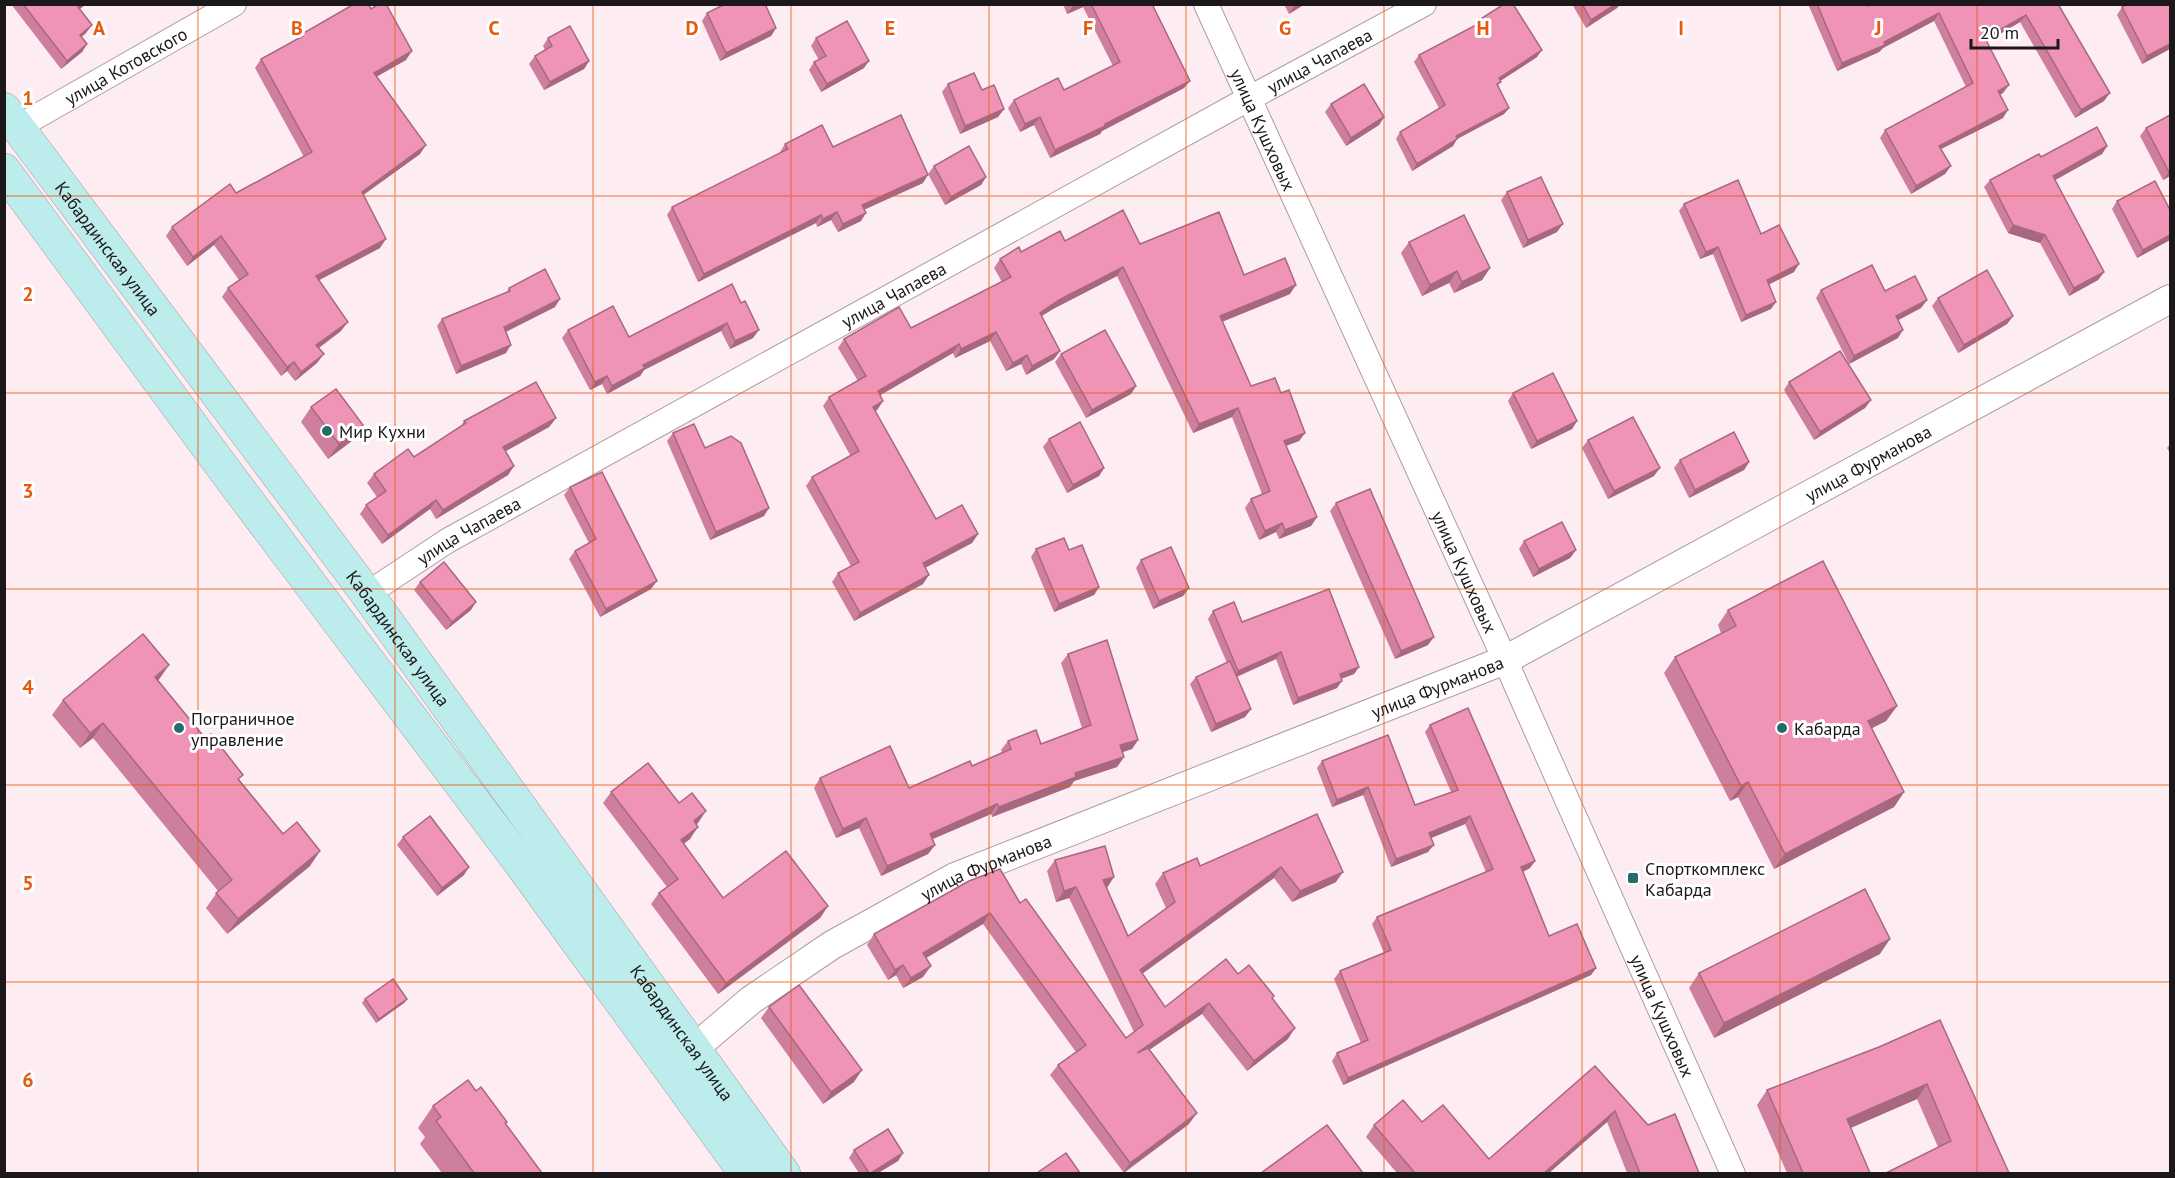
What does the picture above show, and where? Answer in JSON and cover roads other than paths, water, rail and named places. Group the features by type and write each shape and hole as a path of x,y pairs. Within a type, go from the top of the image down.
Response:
{"main road":[{"name":"Кабардинская улица","path":"11,118 367,594 682,1059 746,1173"},
{"name":"Кабардинская улица","path":"4,170 233,482 518,860 682,1059 784,1173"}],"street":[{"name":"улица Котовского","path":"11,118 234,4"},
{"name":"улица Кушховых","path":"1206,4 1505,660 1733,1173"},
{"name":"улица Чапаева","path":"367,594 447,541 1424,4"},
{"name":"улица Фурманова","path":"682,1059 751,1000 832,945 955,877 1505,660 2170,299"}],"place":[{"name":"Мир Кухни","path":"327,431"},
{"name":"Пограничное управление","path":"179,728"},
{"name":"Кабарда","path":"1782,728"},
{"name":"Спорткомплекс Кабарда","path":"1633,878"}]}
